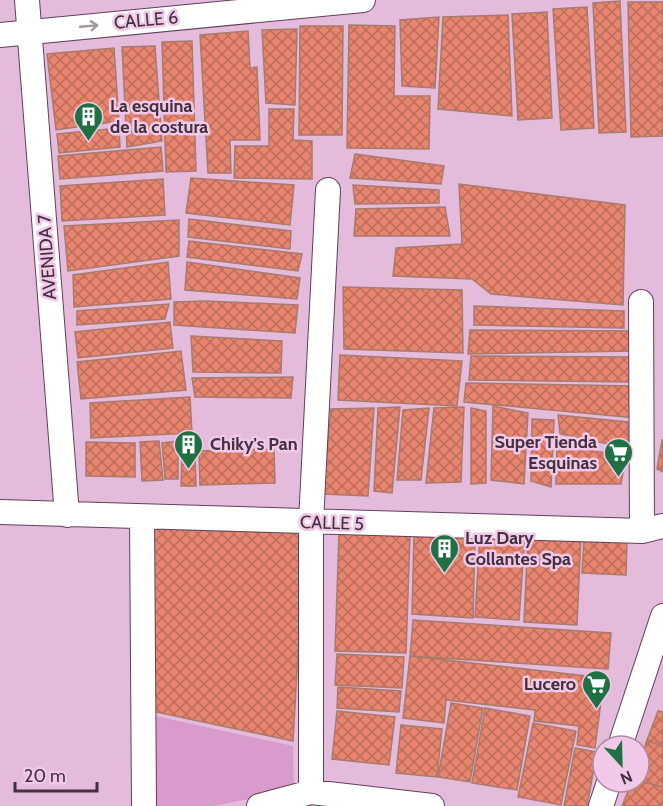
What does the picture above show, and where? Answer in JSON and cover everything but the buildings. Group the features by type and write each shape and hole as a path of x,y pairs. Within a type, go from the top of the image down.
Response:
{"street":[{"name":"AVENIDA 7","path":"27,0 67,515"},
{"name":"CALLE 6","path":"0,35 363,0"},
{"path":"311,792 311,522 328,190"},
{"path":"641,302 652,529"},
{"name":"CALLE 5","path":"0,512 311,522 652,529"},
{"path":"142,517 144,806"},
{"path":"624,734 663,616"},
{"path":"259,806 311,792 432,806"}],"shaded area":[{"path":"151,715 293,746 294,790 213,806 151,806"}],"place":[{"name":"La esquina de la costura","path":"89,142"},
{"name":"Chiky's Pan","path":"189,470"},
{"name":"Super Tienda Esquinas","path":"618,478"},
{"name":"Luz Dary Collantes Spa","path":"444,574"},
{"name":"Lucero","path":"597,710"}]}
